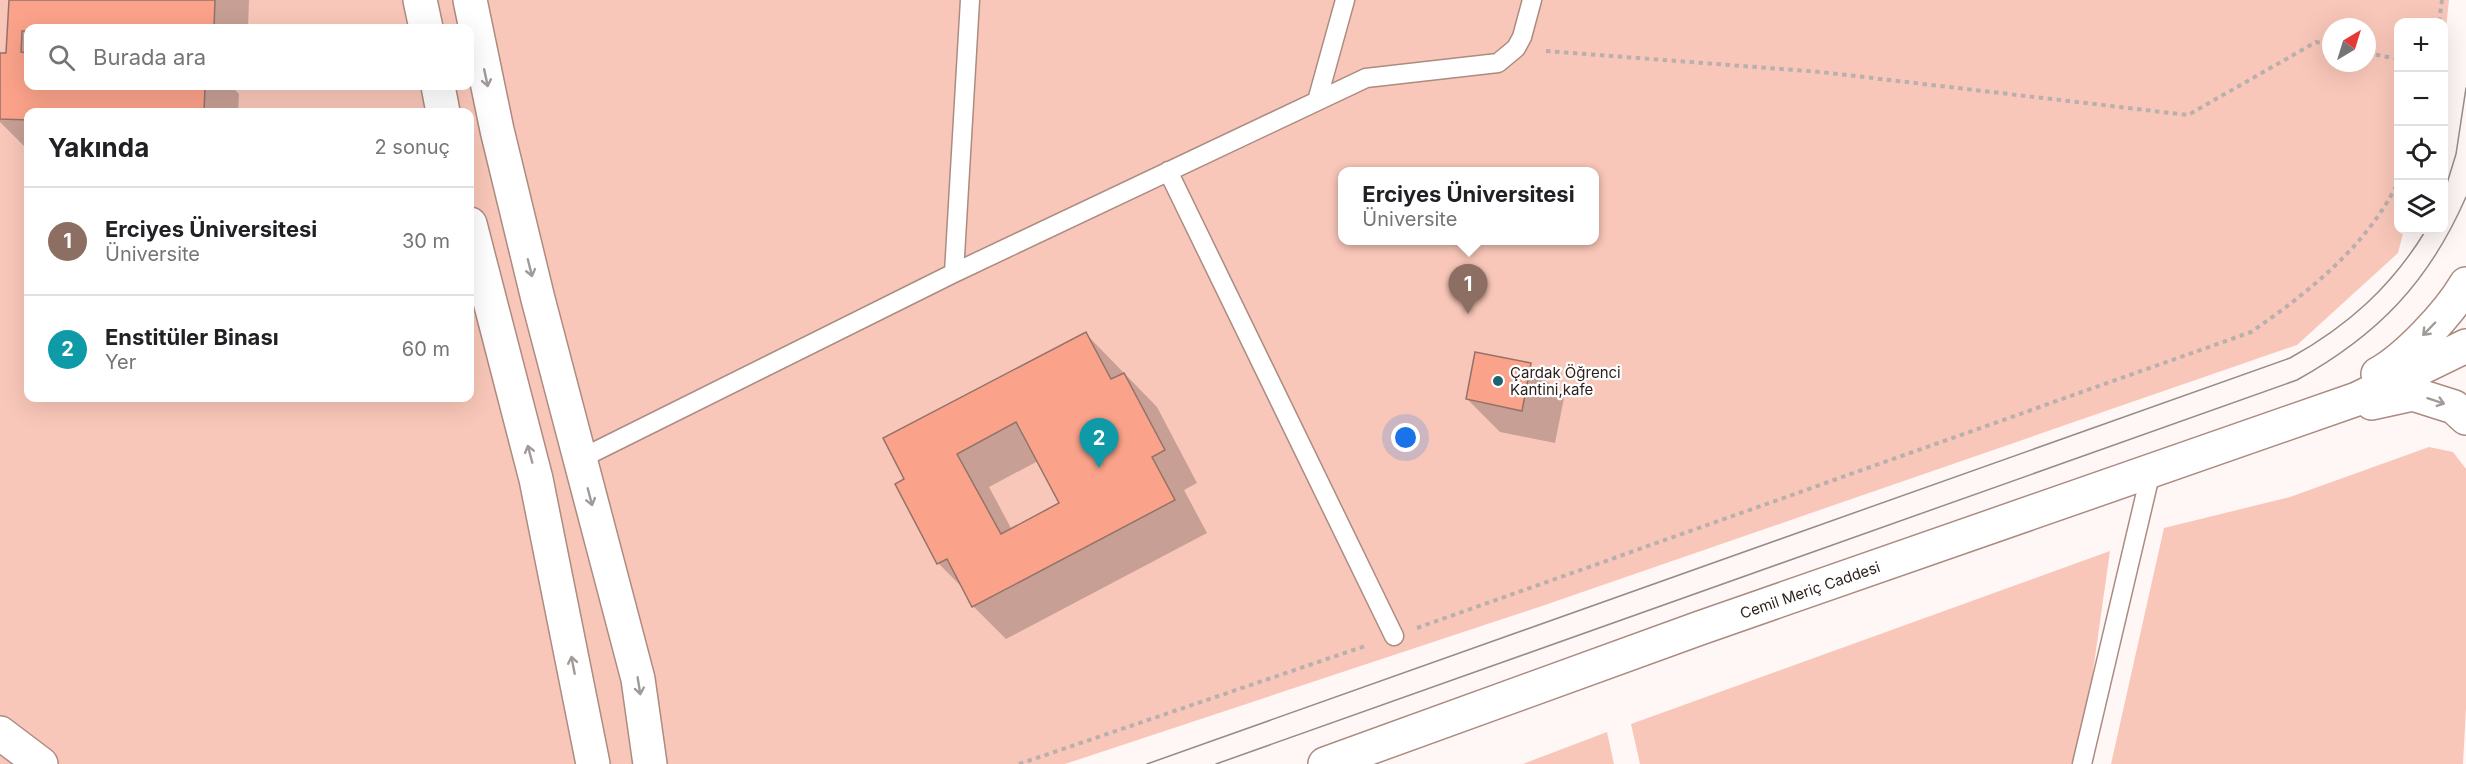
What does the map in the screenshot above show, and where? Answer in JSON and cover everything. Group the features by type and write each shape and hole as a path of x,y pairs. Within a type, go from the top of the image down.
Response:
{"street":[{"path":"420,0 425,24"},
{"path":"470,0 497,130 538,299 638,678 650,764"},
{"path":"439,90 443,108"},
{"path":"474,241 536,479 593,764"},
{"path":"2297,419 2395,365 2457,300 2466,284"},
{"path":"2297,419 2357,399 2466,346"},
{"path":"2297,419 2413,394 2454,407 2466,418"},
{"name":"Cemil Meriç Caddesi","path":"1325,764 1700,628 2297,419"},
{"path":"0,733 41,764"}],"lane":[{"path":"954,273 970,0"},
{"path":"1317,101 1345,0"},
{"path":"580,459 954,273 1366,78 1489,65 1507,57 1522,37 1532,0"},
{"path":"1168,171 1394,636"},
{"path":"2082,764 2151,471"}],"path":[{"path":"2440,18 2442,0"},
{"path":"1516,48 1821,72 2188,115 2316,42 2322,43"},
{"path":"2376,54 2394,58"},
{"path":"1019,764 1394,636 2251,332 2279,313 2330,271 2375,219 2394,188"}],"shaded area":[{"path":"0,0 2449,0 2447,18 2394,18 2394,234 2403,234 2398,253 2297,345 1542,606 1065,764 0,764"},
{"path":"2429,447 2453,452 2466,469 2466,708 2463,764 2111,764 2164,528 2290,497"},
{"path":"2110,551 2084,735 2075,764 1640,764 1631,724"},
{"path":"1607,732 1614,764 1523,764"}],"building":[{"path":"9,0 215,0 214,24 24,24 24,31 22,31 24,90 205,90 204,108 24,108 24,120 0,119 0,53 6,53"},
{"path":"1086,332 1111,379 1124,373 1165,450 1152,457 1175,500 972,607 947,559 937,564 895,484 904,479 883,438","holes":["1016,422 1059,503 1001,534 957,454"]},
{"name":"Çardak Öğrenci Kantini,kafe","path":"1475,352 1531,363 1522,411 1466,399"}],"tram line":[{"path":"2448,180 2456,154 2466,88"},
{"path":"1216,764 2297,380 2352,344 2398,304 2435,255 2466,197"},
{"path":"1147,764 2290,358 2331,332 2367,303 2399,269 2423,234"}],"place":[{"name":"Erciyes Üniversitesi","path":"1468,314"},
{"name":"Çardak Öğrenci Kantini,kafe","path":"1498,381"},
{"name":"Enstitüler Binası","path":"1099,468"}]}
